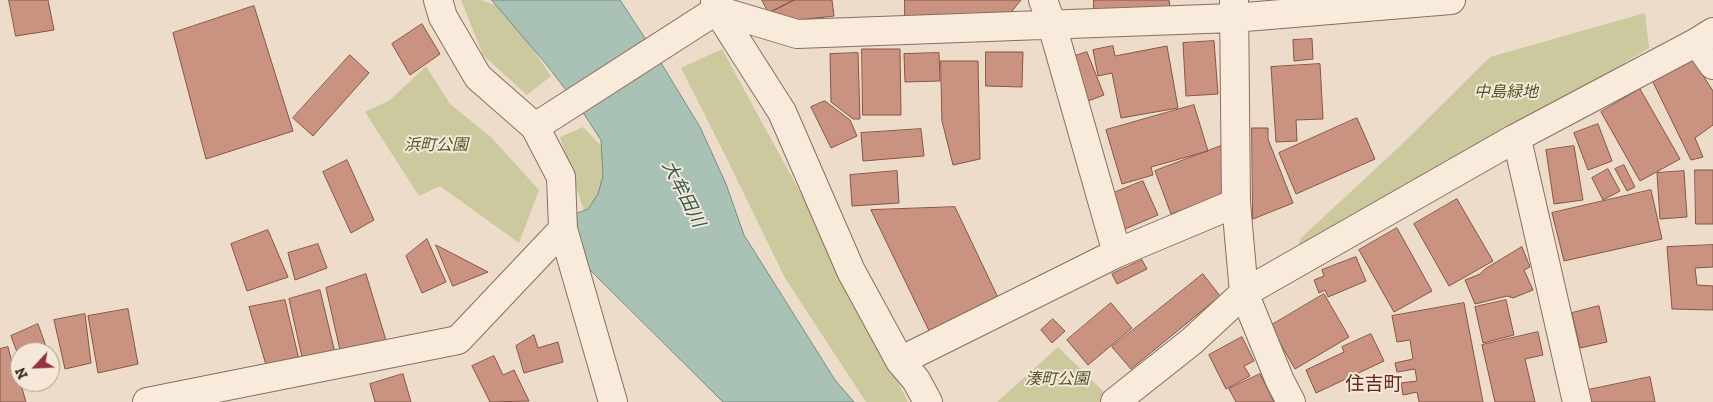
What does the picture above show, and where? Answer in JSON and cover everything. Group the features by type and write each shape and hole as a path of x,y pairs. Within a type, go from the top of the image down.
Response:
{"street":[{"path":"438,0 443,17 478,77 535,127 561,177 563,229 613,402"},
{"path":"1043,0 1117,253"},
{"path":"716,5 797,34 1052,26 1234,9 1451,0"},
{"path":"535,127 716,5"},
{"path":"716,5 782,112 851,271 900,361 916,380 928,402"},
{"path":"1234,9 1236,203 1244,293 1280,381 1291,402"},
{"path":"1115,402 1192,340 1244,293 1514,139 1705,38 1713,65"},
{"path":"1514,139 1519,148 1577,402"},
{"path":"900,361 1117,253 1236,203"},
{"path":"149,402 251,392 458,340 563,229"}],"green space":[{"path":"461,0 481,0 505,8 551,76 527,95 483,55"},
{"name":"中島緑地","path":"1645,13 1649,48 1289,267 1301,238 1397,149 1490,57"},
{"path":"722,49 837,260 908,402 866,402 785,278 681,68"},
{"name":"浜町公園","path":"426,66 450,104 491,137 539,190 519,243 440,186 419,196 365,112 390,100"},
{"path":"583,127 605,150 606,190 586,217 560,137"},
{"name":"湊町公園","path":"1058,347 1114,402 997,402"}],"water":[{"name":"大牟田川","path":"492,0 620,0 700,127 726,184 744,235 835,380 854,402 723,402 587,267 575,266 575,214 588,209 598,194 603,176 601,140 580,108 546,64"}],"building":[{"path":"9,0 48,0 54,30 16,36"},
{"path":"762,0 794,0 769,13"},
{"path":"794,0 832,0 834,16 779,22 769,13"},
{"path":"905,0 1021,0 1007,17 905,16"},
{"path":"1094,0 1169,0 1170,7 1094,12"},
{"path":"254,6 293,131 206,159 173,33"},
{"path":"422,24 440,54 410,75 392,44"},
{"path":"1312,39 1313,59 1294,61 1293,40"},
{"path":"1214,41 1218,94 1186,96 1183,43"},
{"path":"1113,46 1115,56 1167,46 1178,108 1121,118 1112,73 1098,76 1093,50"},
{"path":"862,49 900,49 901,115 863,115"},
{"path":"986,52 1023,52 1022,87 986,86"},
{"path":"1087,52 1104,95 1083,103 1066,59"},
{"path":"858,53 860,119 853,119 831,102 830,54"},
{"path":"939,53 940,81 905,82 904,54"},
{"path":"1689,54 1713,91 1713,125 1695,138 1703,157 1691,160 1651,78"},
{"path":"350,55 369,73 313,136 293,118"},
{"path":"941,61 978,61 980,159 953,165 942,121"},
{"path":"1320,64 1323,119 1296,120 1297,141 1276,142 1271,67"},
{"path":"1640,89 1680,159 1640,181 1601,112"},
{"path":"825,101 850,120 857,136 831,148 811,107"},
{"path":"1194,105 1208,151 1151,167 1153,175 1122,184 1106,130"},
{"path":"1357,118 1375,159 1296,194 1279,153"},
{"path":"1598,124 1612,161 1588,170 1574,133"},
{"path":"1252,128 1268,128 1268,139 1293,203 1253,219"},
{"path":"921,129 924,156 863,161 861,133"},
{"path":"1221,146 1226,194 1171,214 1155,171"},
{"path":"1574,146 1583,200 1554,204 1546,150"},
{"path":"347,160 374,220 351,233 323,172"},
{"path":"1624,165 1635,187 1627,191 1615,169"},
{"path":"1608,169 1620,191 1603,200 1592,178"},
{"path":"1695,170 1713,170 1713,224 1696,224"},
{"path":"897,171 899,203 852,206 850,175"},
{"path":"1684,171 1687,217 1660,219 1657,173"},
{"path":"1143,181 1158,215 1125,229 1111,194"},
{"path":"1651,190 1662,239 1564,261 1552,213"},
{"path":"1457,199 1493,261 1449,286 1414,224"},
{"path":"955,207 1002,306 933,339 871,210"},
{"path":"1397,228 1432,291 1394,312 1359,250"},
{"path":"268,230 288,277 247,291 231,244"},
{"path":"427,239 446,282 422,293 406,256"},
{"path":"318,244 327,268 295,280 288,253"},
{"path":"436,245 488,272 453,286"},
{"path":"1713,245 1713,267 1695,268 1697,285 1713,286 1713,310 1672,309 1667,247"},
{"path":"1522,247 1530,267 1524,270 1533,290 1513,298 1507,296 1475,304 1465,280 1480,274 1485,269"},
{"path":"1356,257 1366,281 1328,297 1325,290 1319,293 1314,280 1324,276 1322,270"},
{"path":"1142,260 1147,269 1117,284 1112,274"},
{"path":"366,274 388,347 342,359 326,288"},
{"path":"1203,274 1220,296 1131,369 1112,347"},
{"path":"320,290 336,357 304,366 289,299"},
{"path":"1324,294 1349,337 1295,369 1270,326"},
{"path":"285,300 301,368 269,375 249,307"},
{"path":"1506,300 1514,335 1483,343 1475,307"},
{"path":"1111,303 1132,328 1088,365 1067,340"},
{"path":"1464,303 1483,402 1419,402 1417,392 1403,395 1401,383 1417,381 1415,369 1397,372 1395,363 1413,359 1410,340 1397,342 1392,316"},
{"path":"1599,306 1607,342 1580,348 1572,313"},
{"path":"128,309 138,364 98,373 88,316"},
{"path":"85,314 91,363 65,369 54,320"},
{"path":"1053,319 1065,331 1052,343 1041,330"},
{"path":"38,324 44,342 13,342 11,336"},
{"path":"1538,332 1543,355 1525,359 1535,402 1495,402 1482,345"},
{"path":"1371,334 1384,361 1316,393 1306,370 1344,352 1342,347"},
{"path":"534,335 538,348 558,342 563,362 524,373 516,346"},
{"path":"1242,337 1254,361 1244,366 1250,376 1226,389 1209,355"},
{"path":"8,347 10,355 10,392 23,392 26,402 0,402 0,349"},
{"path":"494,356 503,375 514,370 529,401 490,402 472,366"},
{"path":"403,374 411,402 375,402 370,384"},
{"path":"1260,374 1274,402 1236,402 1229,389"},
{"path":"1650,377 1655,402 1590,402 1588,390"}],"district":[{"name":"住吉町","path":"1374,385"}]}
